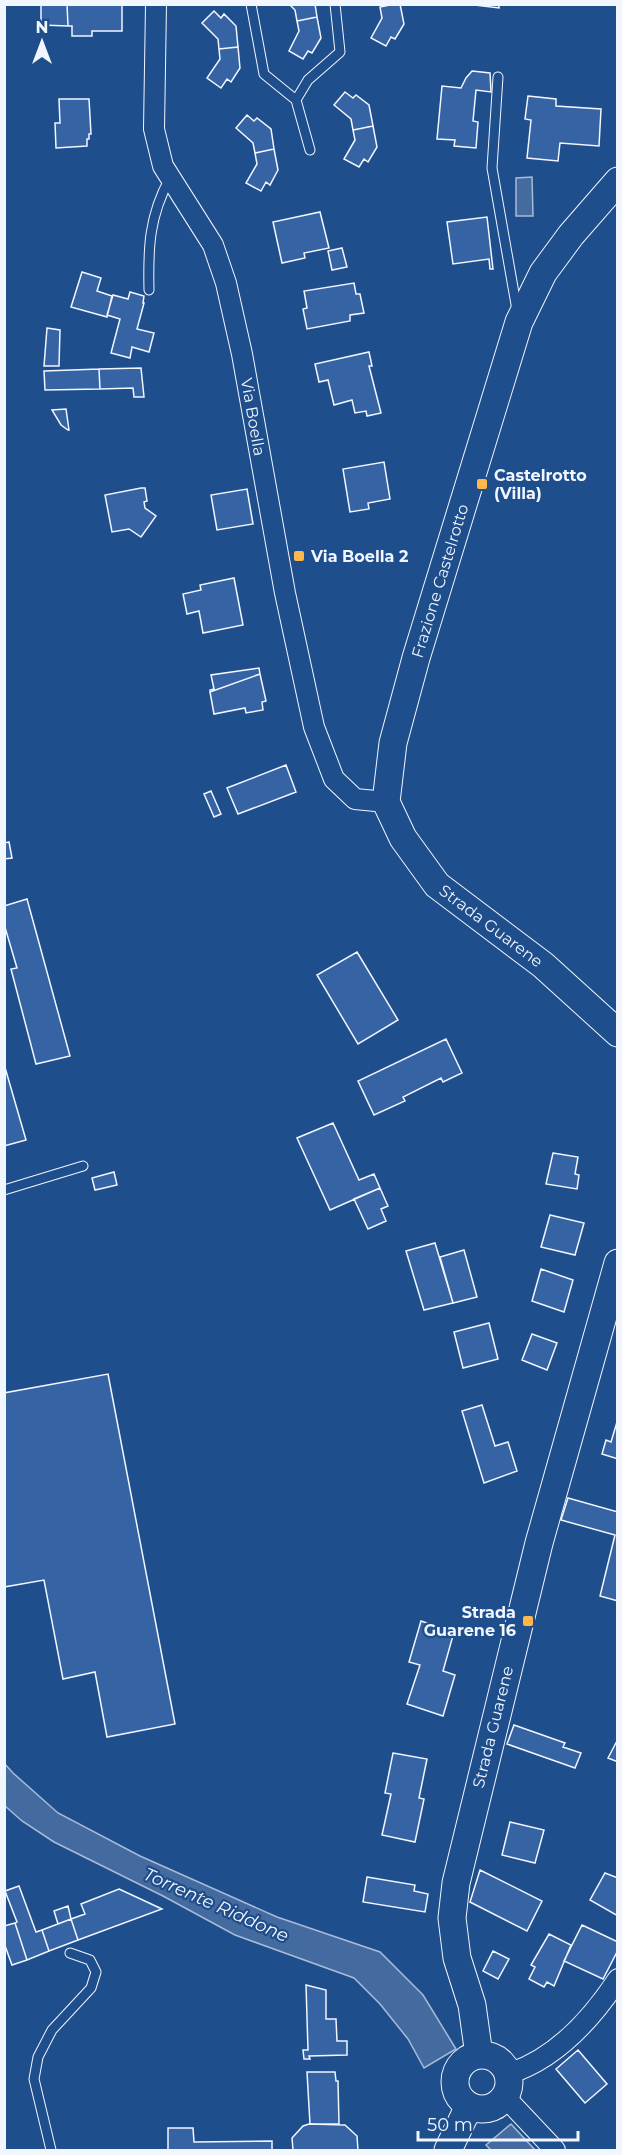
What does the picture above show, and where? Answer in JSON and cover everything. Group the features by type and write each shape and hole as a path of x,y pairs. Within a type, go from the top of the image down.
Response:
{"main road":[{"name":"Frazione Castelrotto","path":"387,802 393,743 416,657 519,322 543,273 571,235 618,181"},
{"name":"Strada Guarene","path":"387,802 403,838 437,885 543,964 618,1033"},
{"name":"Strada Guarene","path":"479,2055 472,2005 457,1958 452,1918 456,1883 539,1543 618,1263"},
{"path":"479,2055 489,2055 497,2059 507,2085 500,2103 485,2109 469,2106 458,2094 455,2077 464,2062 479,2055"},
{"path":"448,2151 469,2106"}],"street":[{"name":"Via Boella","path":"156,4 154,129 163,166 213,245 226,283 242,354 285,593 314,727 334,779 355,800 387,802"},
{"path":"555,2151 507,2085 569,2039 600,2006 618,1979"}],"lane":[{"path":"252,4 264,74 296,100 310,150"},
{"path":"296,100 308,81 340,52 336,4"},
{"path":"498,77 492,168 519,322"},
{"path":"149,290 148,253 152,223 160,195 170,178"},
{"path":"4,1190 83,1166"},
{"path":"51,2151 34,2079 38,2057 52,2030 91,1988 96,1972 90,1960 70,1953"}],"water":[{"path":"532,177 533,216 516,216 516,178"},
{"name":"Torrente Riddone","path":"4,1763 58,1813 140,1856 277,1917 380,1952 423,1995 456,2049 424,2068 408,2039 380,2004 354,1978 235,1935 54,1842 22,1821 5,1806"},
{"path":"511,2124 535,2150 491,2150 486,2145"}],"building":[{"path":"41,4 67,4 68,26 41,25"},
{"path":"67,4 122,4 122,31 92,31 92,36 72,36 72,26 68,26"},
{"path":"289,4 315,4 317,17 297,21 295,10"},
{"path":"400,4 404,24 395,39 391,37 386,46 371,38 382,18 380,7"},
{"path":"466,4 499,4 499,8"},
{"path":"214,11 221,18 224,14 236,26 238,47 219,49 218,39 202,23"},
{"path":"317,17 321,38 312,53 308,51 303,59 289,51 299,31 297,21"},
{"path":"238,47 240,68 231,82 227,79 221,88 207,78 220,59 219,49"},
{"path":"472,71 490,73 491,92 476,90 473,121 478,122 476,148 454,146 455,140 437,139 442,86 461,88"},
{"path":"345,92 353,98 356,95 369,105 373,126 353,130 351,119 334,105"},
{"path":"528,96 556,99 556,106 601,109 599,146 560,143 558,161 527,158 531,120 525,119"},
{"path":"59,99 89,99 91,134 87,139 87,146 56,148 55,123 60,123"},
{"path":"247,115 254,121 257,118 271,129 274,149 255,153 253,143 236,128"},
{"path":"373,126 377,147 368,162 364,159 359,167 344,159 355,140 353,130"},
{"path":"274,149 278,170 270,185 266,182 261,191 246,183 257,164 255,153"},
{"path":"320,212 329,248 304,253 305,258 282,263 273,222"},
{"path":"487,217 493,269 490,269 489,259 453,264 447,222"},
{"path":"342,248 347,267 332,270 328,251"},
{"path":"82,272 101,278 97,291 112,296 107,317 71,307"},
{"path":"354,283 356,294 360,294 364,313 350,315 350,321 307,329 303,309 307,308 304,291"},
{"path":"130,292 144,296 137,329 154,333 149,352 132,347 130,358 111,353 120,319 107,315 113,295 128,299"},
{"path":"47,328 60,330 59,366 44,366"},
{"path":"369,352 372,366 369,366 381,413 367,416 366,411 355,413 352,400 334,405 328,380 319,382 315,364"},
{"path":"141,368 144,397 134,397 133,388 100,389 99,369"},
{"path":"99,369 100,389 45,390 44,371"},
{"path":"66,409 69,430 61,425 52,410"},
{"path":"384,462 390,499 368,503 369,509 350,512 343,469"},
{"path":"145,488 147,501 144,502 145,508 156,516 141,537 129,529 112,532 105,495"},
{"path":"247,489 253,524 217,530 211,495"},
{"path":"234,578 243,625 203,633 199,611 187,614 183,594 201,590 200,585"},
{"path":"259,668 260,674 210,692 214,689 211,675"},
{"path":"260,674 266,701 262,702 263,710 246,713 245,708 214,714 210,692"},
{"path":"286,765 296,792 238,814 227,788"},
{"path":"211,791 221,814 214,817 204,794"},
{"path":"9,842 12,858 4,859 4,843"},
{"path":"27,899 70,1056 36,1064 11,969 17,968 4,924 4,906"},
{"path":"357,952 398,1020 358,1044 317,975"},
{"path":"446,1039 462,1073 443,1082 441,1078 403,1097 405,1101 374,1115 358,1081"},
{"path":"4,1064 26,1140 4,1146"},
{"path":"333,1123 359,1180 374,1174 380,1188 330,1210 297,1138"},
{"path":"553,1153 578,1157 575,1174 579,1175 577,1189 546,1184"},
{"path":"114,1172 117,1185 95,1190 92,1178"},
{"path":"380,1188 388,1206 381,1209 386,1221 368,1229 354,1199"},
{"path":"550,1215 584,1223 575,1255 541,1247"},
{"path":"435,1243 453,1303 424,1310 406,1251"},
{"path":"464,1250 477,1297 453,1303 440,1257"},
{"path":"541,1269 573,1280 564,1312 532,1301"},
{"path":"489,1323 498,1359 463,1368 454,1332"},
{"path":"532,1334 557,1343 547,1370 522,1360"},
{"path":"108,1374 175,1724 107,1737 95,1672 63,1679 44,1580 4,1587 4,1393"},
{"path":"482,1405 495,1446 508,1442 517,1471 484,1483 462,1411"},
{"path":"617,1422 618,1459 602,1454 606,1440 611,1442"},
{"path":"568,1498 618,1512 618,1601 600,1596 615,1535 561,1520"},
{"path":"421,1621 454,1632 443,1671 455,1675 443,1716 407,1704 420,1665 409,1662"},
{"path":"514,1725 565,1743 563,1747 581,1753 575,1768 507,1744"},
{"path":"618,1739 618,1762 608,1758"},
{"path":"393,1753 427,1759 419,1798 424,1799 415,1842 382,1835 391,1794 385,1793"},
{"path":"510,1822 544,1830 535,1863 502,1855"},
{"path":"480,1870 542,1901 527,1931 470,1902"},
{"path":"605,1873 618,1878 618,1916 590,1900"},
{"path":"367,1877 415,1885 414,1891 428,1894 425,1912 363,1902"},
{"path":"19,1886 36,1932 42,1930 49,1951 27,1960 15,1923 17,1922 5,1891"},
{"path":"119,1889 162,1909 78,1940 71,1919 85,1914 81,1904"},
{"path":"68,1906 71,1919 58,1924 54,1911"},
{"path":"71,1919 78,1940 49,1951 42,1930"},
{"path":"15,1923 27,1960 12,1965 4,1943 4,1926"},
{"path":"582,1925 618,1942 618,1950 603,1979 564,1961"},
{"path":"549,1934 571,1945 554,1986 547,1982 544,1987 529,1979 535,1967 531,1965"},
{"path":"493,1951 509,1959 498,1979 483,1971"},
{"path":"306,1985 326,1990 326,2019 336,2019 337,2041 347,2041 347,2055 309,2056 310,2059 304,2059 303,2050 308,2050"},
{"path":"578,2050 607,2084 585,2103 556,2069"},
{"path":"307,2072 335,2072 336,2081 338,2081 339,2124 310,2124"},
{"path":"309,2124 345,2125 357,2136 358,2150 293,2150 292,2138 303,2126"},
{"path":"168,2128 193,2128 194,2142 272,2141 272,2150 168,2150"}],"place":[{"name":"Castelrotto (Villa)","path":"482,484"},
{"name":"Via Boella 2","path":"299,556"},
{"name":"Strada Guarene 16","path":"528,1621"}]}
